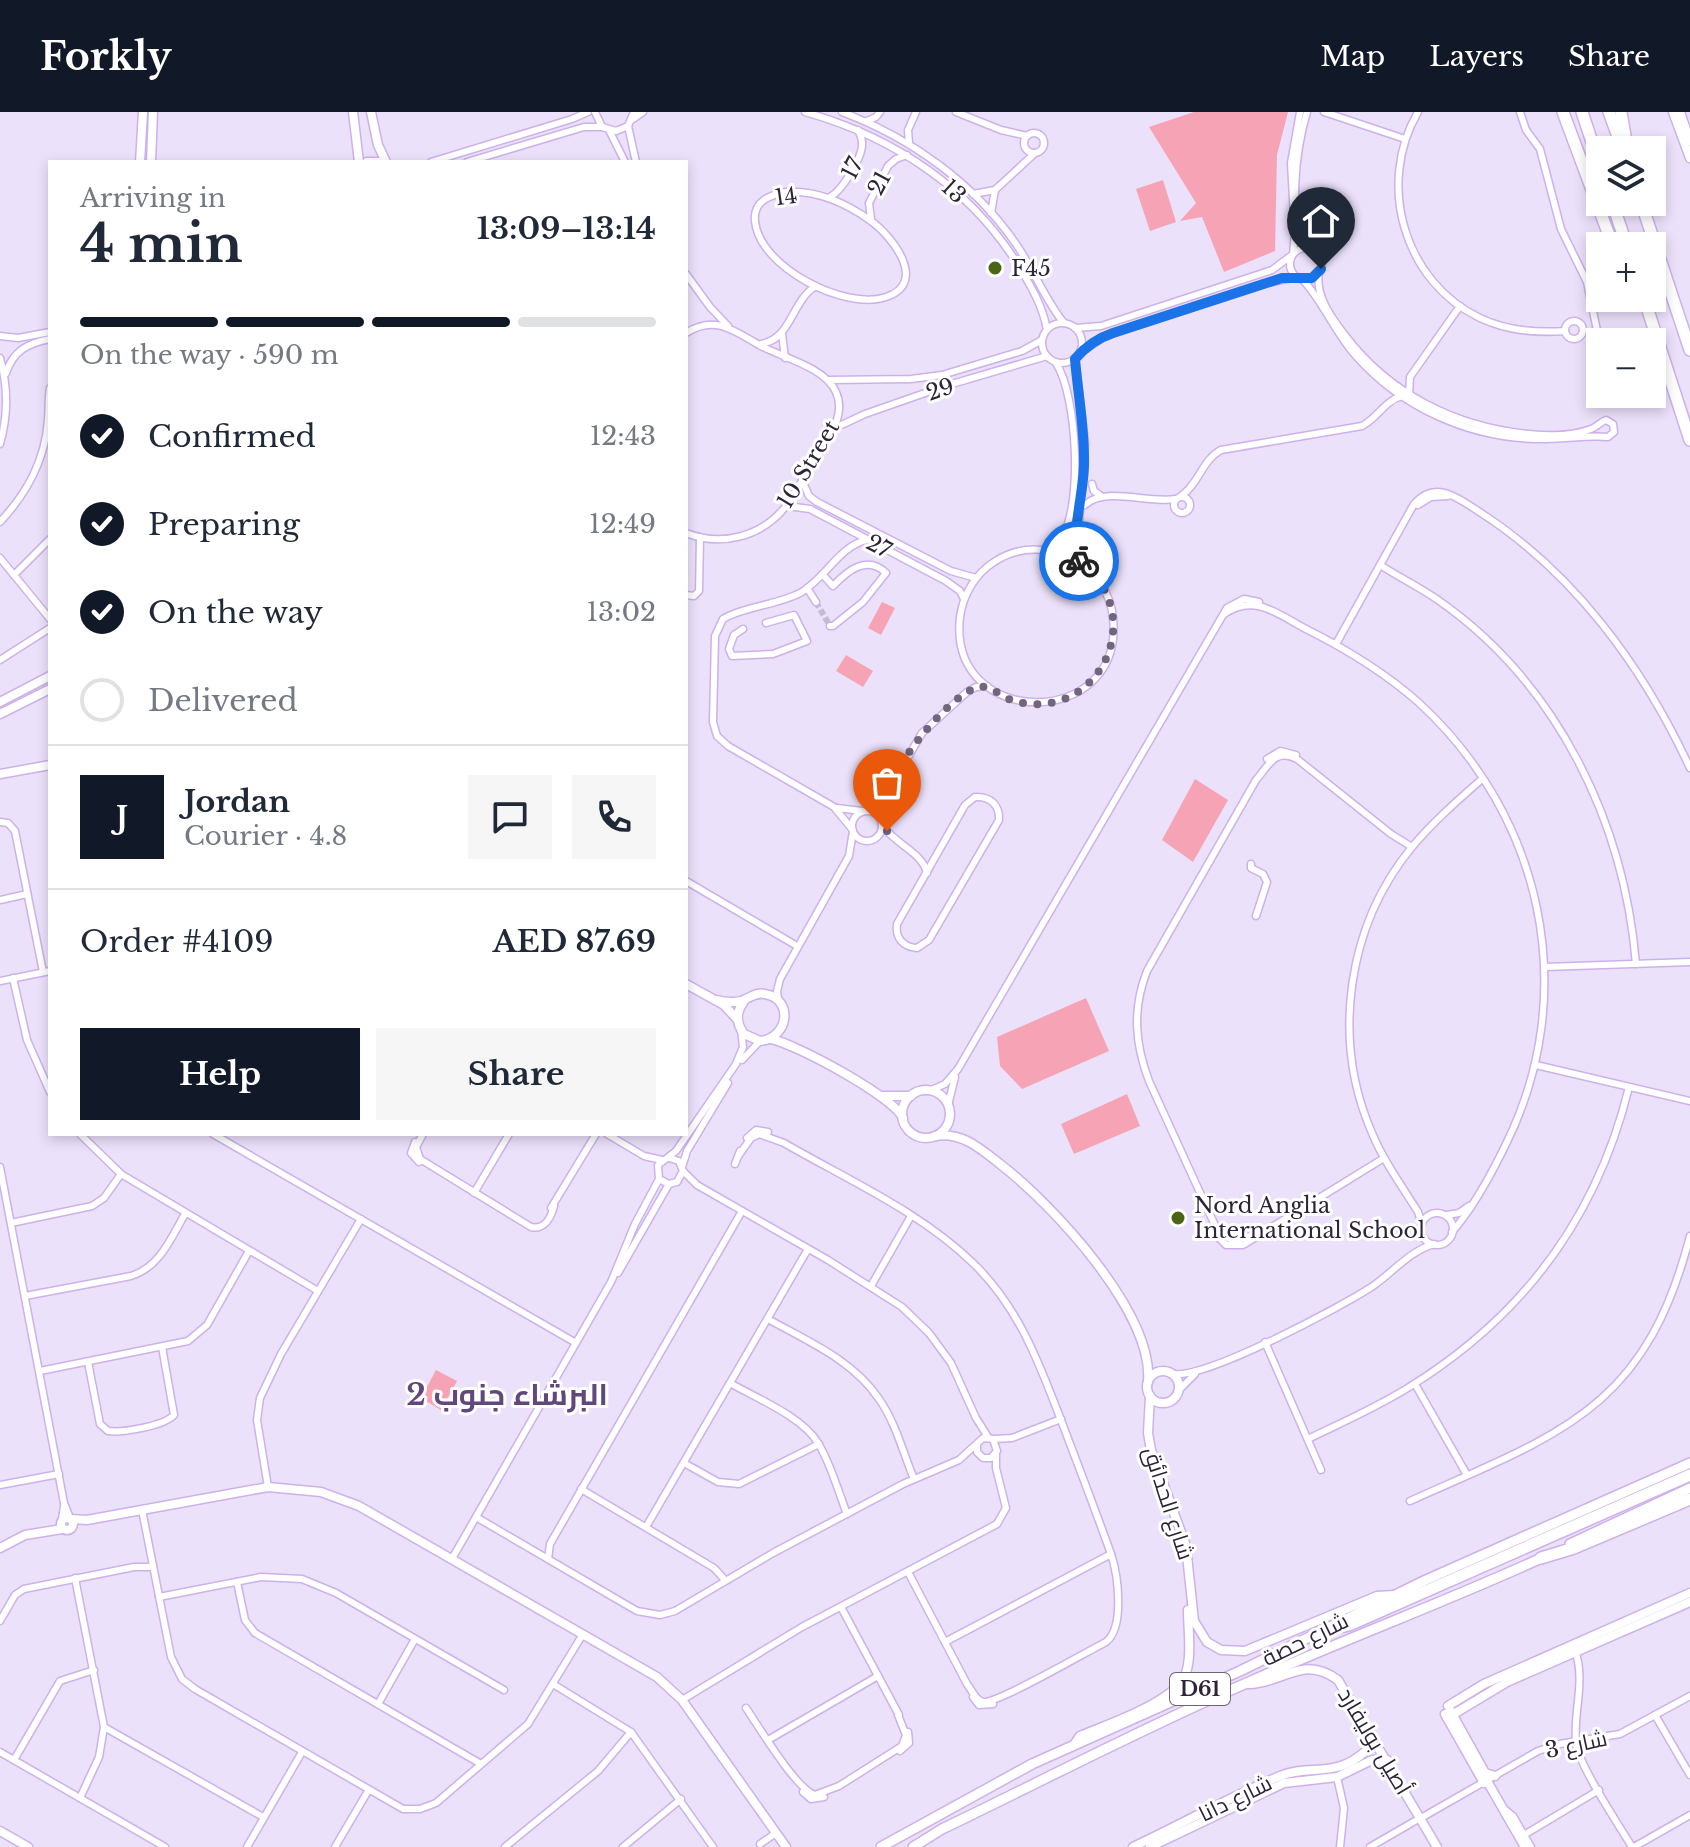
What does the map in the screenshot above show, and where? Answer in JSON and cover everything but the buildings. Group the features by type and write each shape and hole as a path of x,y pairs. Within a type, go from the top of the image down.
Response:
{"highway":[{"path":"1563,112 1608,232"},
{"path":"1582,112 1590,136"},
{"path":"1609,112 1619,136"},
{"path":"1621,112 1624,136"},
{"path":"1646,216 1690,350"},
{"path":"1647,312 1690,440"},
{"path":"1322,1631 1349,1625 1690,1475"},
{"path":"1541,1558 1574,1548 1690,1499"}],"main road":[{"name":"شارع حصة","path":"881,1847 955,1804 1073,1746 1394,1595 1690,1463"},
{"name":"شارع حصة","path":"913,1847 942,1829 1244,1684 1437,1605 1690,1488"}],"street":[{"path":"140,160 143,112"},
{"path":"151,160 153,112"},
{"path":"353,112 359,160"},
{"path":"371,112 384,160"},
{"path":"438,160 588,112"},
{"path":"595,112 624,160"},
{"path":"474,160 584,127 622,130 634,115 643,112"},
{"name":"13","path":"805,112 858,130 907,155 951,187 991,228 1014,259 1036,297 1047,330"},
{"name":"13","path":"842,112 909,143 973,194 1017,246 1064,323"},
{"path":"864,121 873,119 880,112"},
{"path":"909,143 908,130 916,112"},
{"path":"956,112 1001,130 1027,136 1035,133 1043,138 1042,149 995,190 973,194"},
{"path":"1304,114 1323,112 1405,139"},
{"path":"1418,112 1405,139 1399,166 1398,192 1401,219 1410,245 1423,268 1439,289 1479,317 1521,331 1565,331"},
{"path":"1520,112 1526,130 1540,149 1561,229 1587,282 1596,328"},
{"path":"1673,112 1690,158"},
{"path":"1680,112 1690,141"},
{"path":"1304,114 1296,193 1299,229 1321,259 1320,294 1341,330 1389,384"},
{"path":"1304,114 1291,163 1295,234 1290,267 1342,339 1389,384 1406,396 1450,422 1502,436 1557,439 1592,435 1608,437 1614,432 1613,424 1606,420 1592,429 1536,435 1496,430 1447,415 1406,396 1385,404"},
{"path":"628,126 636,160"},
{"name":"17","path":"828,198 840,191 861,152 858,130"},
{"path":"1024,162 1027,136"},
{"path":"1025,147 1035,153"},
{"name":"21","path":"872,222 869,203 888,166 907,155"},
{"path":"991,213 995,190"},
{"name":"14","path":"786,192 808,192 828,198 872,222 887,234 904,260 906,269 900,288 884,298 841,295 802,279 774,257 762,243 756,226 757,208 768,196 786,192"},
{"path":"1048,550 1062,537 1066,527 1074,470 1074,435 1068,391 1056,363 1047,356 1042,340 1047,330 1064,323 1075,328 1101,326 1272,270 1301,248 1310,248"},
{"path":"1056,363 1066,363 1095,341 1113,333 1262,284 1312,278 1319,273"},
{"path":"688,277 728,326 829,380"},
{"path":"802,279 803,297"},
{"path":"759,345 782,334 803,297 816,286"},
{"path":"1406,396 1410,377 1460,306"},
{"path":"688,332 707,324 728,326"},
{"path":"1075,328 1082,340 1077,356 1085,443 1076,542 1080,562"},
{"path":"0,336 18,338 48,332"},
{"path":"782,334 785,359"},
{"path":"5,377 11,360 22,349 48,340"},
{"name":"29","path":"829,380 911,379 942,375 1022,351 1042,340"},
{"name":"29","path":"835,428 858,416 945,386 1047,356"},
{"path":"0,358 5,377 6,410 0,444"},
{"path":"1389,384 1410,377"},
{"name":"10 Street","path":"688,534 729,539 746,535 761,528 787,506 835,428 839,403 829,380"},
{"path":"1175,509 1178,498 1192,487 1211,457 1221,450 1362,426 1370,422 1385,404 1389,384"},
{"path":"0,522 16,504 39,464 48,423"},
{"name":"27","path":"802,480 809,496 817,502 951,571 976,578"},
{"path":"1092,484 1094,491 1101,496 1158,501 1186,497 1190,502"},
{"path":"1158,501 1179,512 1187,512 1192,487"},
{"path":"1334,643 1410,513 1419,503 1431,497 1445,495 1458,498 1530,549 1606,628 1654,697 1690,768"},
{"path":"1085,505 1101,496"},
{"name":"27","path":"787,506 810,509 954,585 964,600"},
{"path":"845,529 846,549"},
{"path":"688,595 698,593 700,537"},
{"path":"867,540 846,549 807,588 780,601 729,615 719,623 715,636 714,729 722,742 834,807 858,839 900,845"},
{"path":"14,575 48,541"},
{"path":"1027,549 1048,550 1080,562 1105,591 1113,614 1110,650 1098,675 1066,698 1039,704 1014,701 987,686 968,662 960,638 960,612 976,578 1005,555 1027,549"},
{"path":"0,558 48,617"},
{"path":"823,575 833,586 848,570 856,567 874,565 886,573 863,602 830,626"},
{"path":"1380,565 1439,600 1472,628 1518,672 1557,724 1587,780 1612,839 1628,901 1636,964"},
{"path":"807,588 816,602"},
{"path":"780,601 787,616"},
{"path":"1148,1425 1157,1409 1175,1399 1179,1390 1195,1374 1355,1297 1386,1277 1412,1254 1447,1241 1517,1123 1536,1067 1543,1023 1545,969 1541,929 1528,873 1507,819 1484,781 1455,741 1419,703 1382,673 1334,643 1268,609 1245,604 1224,614 958,1069 948,1105 950,1118 965,1139 1026,1185 1072,1231 1119,1297 1146,1354 1150,1396 1164,1403"},
{"path":"743,629 733,637 729,649 732,656 761,656 785,651 808,640 796,617 787,616 766,623"},
{"path":"0,660 48,629"},
{"path":"967,692 975,673"},
{"path":"0,702 48,677"},
{"path":"849,856 881,835 886,795 922,733 967,692 987,686"},
{"path":"0,714 48,690"},
{"path":"1384,1158 1243,1245 1226,1245 1216,1236 1141,1059 1136,1026 1138,996 1155,954 1256,780 1271,760 1282,755 1294,757 1410,849"},
{"path":"0,774 48,765"},
{"path":"1412,1254 1422,1235 1422,1224 1371,1132 1357,1090 1350,1048 1350,996 1360,946 1388,882 1410,849 1466,793 1484,781"},
{"path":"886,795 854,818 849,856 780,979 777,991 785,1015 783,1026 788,1038 801,1050 898,1108 906,1126 916,1136 947,1135 965,1139"},
{"path":"982,797 993,802 999,813 996,825 929,940 922,946 911,947 900,941 897,924 927,873 970,800 982,797"},
{"path":"834,807 876,813 900,845 919,856 937,856"},
{"path":"0,822 8,823 15,831 46,972 0,981"},
{"path":"919,856 927,873"},
{"path":"1251,864 1251,868 1263,874 1267,882 1256,916"},
{"path":"688,882 797,946"},
{"path":"0,900 27,894"},
{"path":"1545,969 1690,962"},
{"path":"13,978 27,1040 48,1087"},
{"path":"716,1000 745,1000 761,994 780,979"},
{"path":"688,985 728,1008 741,1030 743,1050 688,1129"},
{"path":"761,994 779,1001"},
{"path":"737,1019 745,1000"},
{"path":"677,1182 687,1151 744,1057 783,1026"},
{"path":"741,1030 750,1038 801,1050"},
{"path":"1536,1067 1690,1101"},
{"path":"881,1096 903,1098 929,1091 945,1084 958,1069"},
{"path":"1308,1439 1415,1384 1484,1331 1518,1300 1569,1233 1592,1191 1611,1148 1629,1087"},
{"path":"929,1091 941,1096 948,1105"},
{"path":"903,1118 905,1104 911,1096"},
{"path":"935,1136 946,1127 950,1118"},
{"path":"735,1164 751,1138 759,1134 784,1143 911,1216 954,1247 1002,1297 1035,1353 1111,1554 1117,1582 1117,1625 1112,1637 989,1706 982,1706 974,1701 908,1572"},
{"path":"82,1136 121,1174 318,1291"},
{"path":"216,1136 576,1343"},
{"path":"420,1136 416,1152 420,1159 516,1218 532,1224 538,1223 554,1206 595,1136"},
{"path":"474,1193 508,1136"},
{"path":"610,1136 644,1156 657,1168 659,1179 611,1282"},
{"path":"657,1168 683,1136"},
{"path":"644,1156 676,1159 697,1185 871,1286 916,1319 940,1347 960,1379 976,1418 997,1444 998,1478 1006,1508 997,1524 792,1633 682,1700"},
{"path":"0,1167 66,1523"},
{"path":"11,1223 92,1206 109,1193 121,1174"},
{"path":"659,1179 669,1184 697,1185"},
{"path":"453,1557 669,1184"},
{"path":"1411,1202 1432,1214 1444,1215 1459,1213 1474,1200"},
{"path":"548,1559 550,1544 742,1211"},
{"path":"25,1296 131,1276 145,1270 161,1255 185,1214"},
{"path":"1422,1224 1432,1214"},
{"path":"1444,1215 1452,1223 1452,1232"},
{"path":"871,1286 911,1216"},
{"path":"268,1487 257,1420 260,1398 268,1377 361,1219"},
{"path":"1422,1235 1434,1244"},
{"path":"1410,1501 1554,1435 1587,1412 1618,1383 1644,1351 1665,1315 1680,1276 1690,1236"},
{"path":"646,1527 808,1249"},
{"path":"40,1371 188,1341 201,1331 249,1251"},
{"path":"768,1319 841,1361 862,1378 886,1410 914,1479"},
{"path":"1265,1342 1321,1470"},
{"path":"88,1362 100,1424 108,1431 118,1432 167,1422 174,1415 162,1347"},
{"path":"1146,1354 1170,1373 1179,1384 1179,1390"},
{"path":"1148,1382 1154,1374 1195,1374"},
{"path":"730,1383 797,1422 819,1444 847,1514"},
{"path":"1415,1384 1467,1475"},
{"name":"شارع الحدائق","path":"1150,1396 1148,1425 1153,1458 1186,1546 1197,1628 1213,1647 1229,1652 1253,1648 1377,1596 1394,1595"},
{"path":"976,1418 977,1452 998,1478"},
{"path":"476,1517 637,1611 652,1615 675,1611 725,1580 914,1479 959,1460 984,1458 1012,1438 1061,1419"},
{"path":"959,1460 978,1443 990,1438 1012,1438"},
{"path":"684,1463 718,1482 739,1484 819,1444"},
{"path":"0,1485 59,1474"},
{"path":"0,1540 21,1531 244,1489 268,1487 321,1492 344,1500 453,1557 657,1677 682,1700 786,1847"},
{"path":"581,1489 714,1568 725,1580"},
{"path":"142,1510 171,1657 182,1679 395,1806 420,1809 436,1803 528,1724 583,1634"},
{"path":"0,1548 25,1535 66,1523"},
{"path":"538,1553 550,1544"},
{"path":"945,1642 1111,1554"},
{"path":"0,1621 19,1592 152,1563"},
{"path":"159,1597 271,1576 311,1582 504,1690"},
{"path":"75,1578 104,1730 99,1757 80,1798"},
{"name":"شارع الحدائق","path":"1073,1746 1080,1736 1166,1696 1179,1685 1187,1668 1191,1581"},
{"path":"237,1582 245,1620 250,1629 457,1750 478,1766"},
{"path":"1599,1790 1525,1844 1500,1807 1449,1713 1574,1648 1690,1593"},
{"path":"1574,1648 1690,1602"},
{"path":"746,1708 805,1795 811,1799 821,1798 906,1748 910,1741 909,1733 841,1607"},
{"path":"378,1704 415,1639"},
{"path":"1574,1648 1581,1678 1576,1742 1583,1764 1633,1847 1690,1815"},
{"name":"أصيل بوليفارد","path":"1244,1684 1262,1683 1299,1669 1320,1670 1338,1680 1387,1760 1418,1820 1437,1847"},
{"path":"14,1760 60,1681 94,1670"},
{"path":"768,1740 878,1676"},
{"path":"553,1684 628,1729 713,1845"},
{"name":"شارع 3","path":"1370,1847 1538,1751 1620,1734 1690,1696"},
{"path":"1655,1715 1690,1775"},
{"path":"505,1847 598,1771 628,1729"},
{"path":"104,1730 120,1734 263,1817"},
{"name":"شارع دانا","path":"1133,1847 1281,1776 1341,1766 1367,1750 1370,1732"},
{"path":"0,1752 165,1847"},
{"path":"247,1847 302,1752"},
{"name":"شارع دانا","path":"1150,1847 1284,1783 1337,1777 1372,1760 1387,1760"},
{"path":"1337,1777 1344,1808 1340,1847"},
{"path":"335,1847 368,1791"},
{"path":"623,1847 681,1799"},
{"path":"0,1829 28,1847"},
{"path":"760,1844 776,1833"}],"shaded area":[{"path":"1194,112 1288,112 1277,155 1275,251 1224,272 1202,217 1180,221 1196,203 1149,127"},
{"path":"1163,180 1176,222 1150,231 1136,189"},
{"path":"882,602 895,608 881,635 868,628"},
{"path":"846,655 873,671 863,687 836,671"},
{"path":"1195,779 1228,800 1193,862 1162,840"},
{"path":"1086,998 1109,1051 1022,1089 1000,1066 997,1037"},
{"path":"1127,1094 1140,1126 1074,1154 1061,1124"},
{"path":"436,1370 457,1381 441,1410 421,1398"}],"tunnel":[{"path":"816,602 830,626"}],"way so far":[{"path":"887,831 881,819 886,795 912,748 922,733 967,692 987,686 1014,701 1039,704 1066,698 1098,675 1113,639 1113,614 1098,580 1079,561"}],"place":[{"name":"F45","path":"995,268"},
{"name":"Nord Anglia International School","path":"1178,1218"}],"district":[{"name":"البرشاء جنوب 2","path":"507,1395"}],"route":[{"path":"1079,561 1076,542 1085,443 1075,359 1087,346 1113,333 1282,278 1312,278 1321,269"}]}
